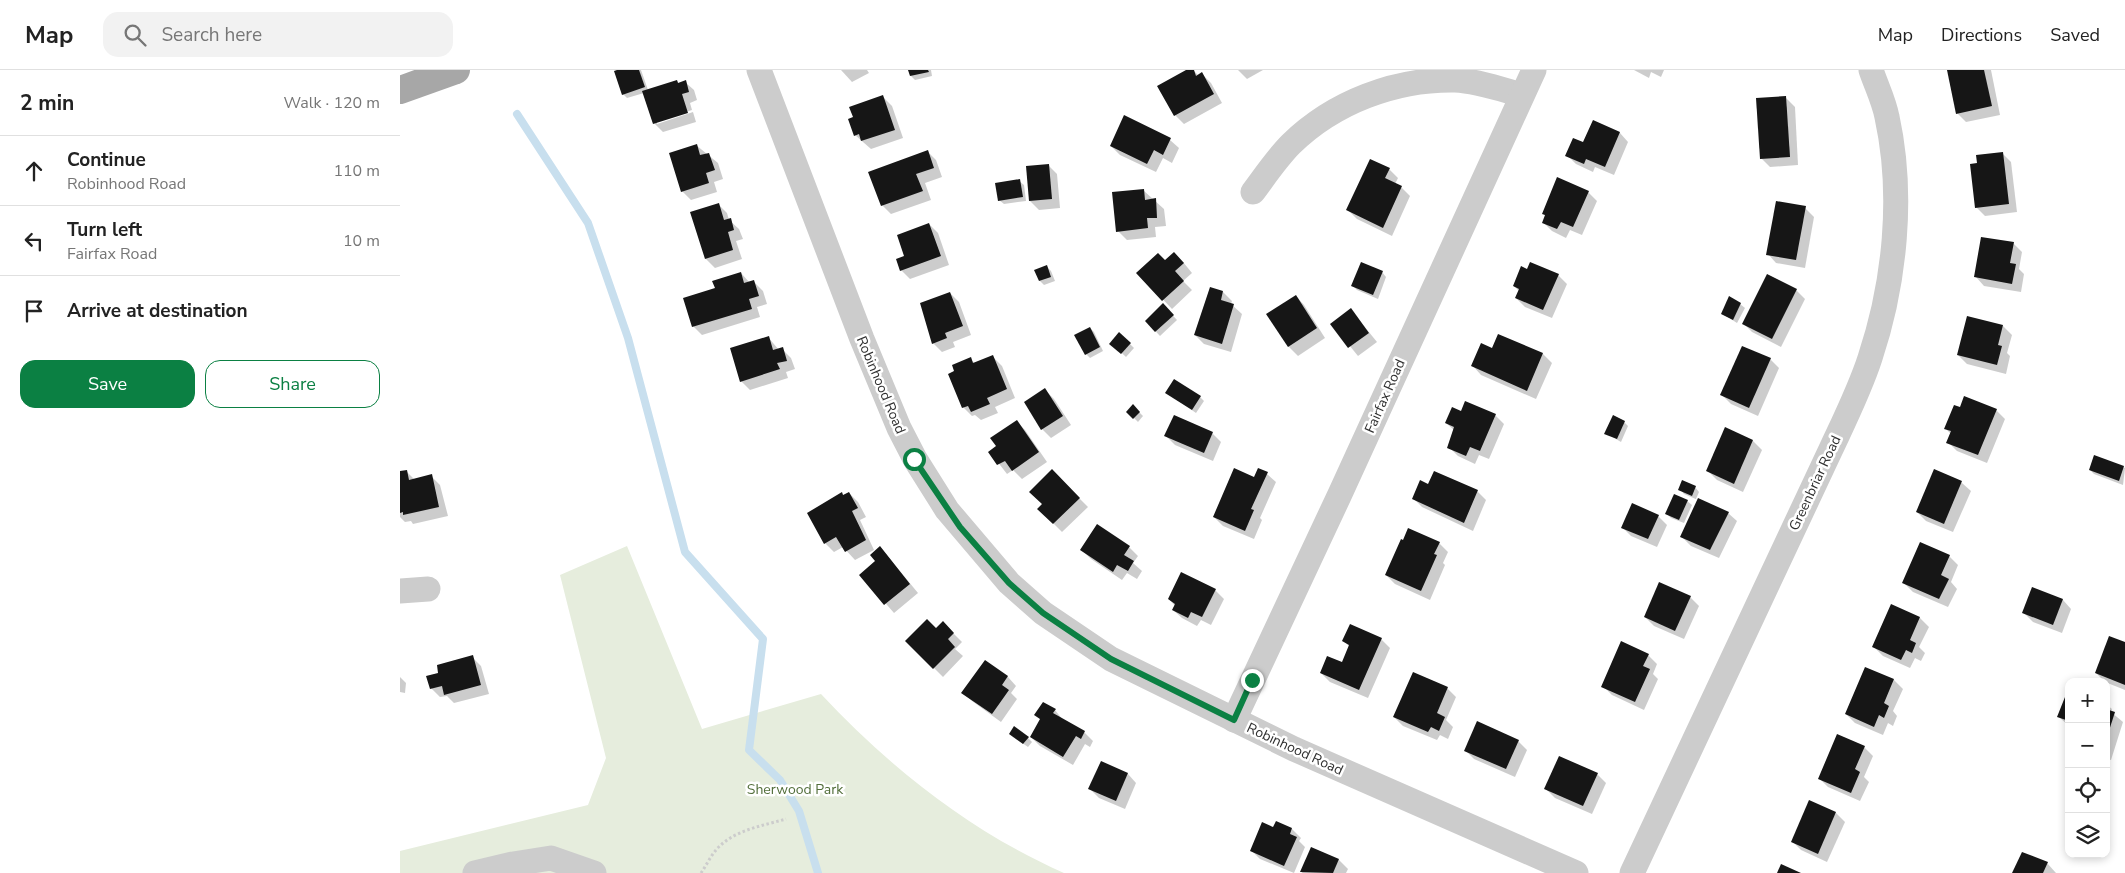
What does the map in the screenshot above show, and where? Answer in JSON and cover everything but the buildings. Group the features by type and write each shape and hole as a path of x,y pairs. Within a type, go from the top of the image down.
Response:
{"main road":[{"path":"400,90 456,70"}],"street":[{"name":"Robinhood Road","path":"759,70 862,339 914,459 947,510 1009,583 1043,613 1111,659 1294,749 1576,873"},
{"name":"Fairfax Road","path":"1234,720 1340,494 1534,70"},
{"name":"Greenbriar Road","path":"1632,873 1831,449 1852,402 1876,339 1886,296 1896,214 1894,166 1887,116 1871,70"},
{"path":"1253,192 1291,144 1324,118 1356,100 1387,89 1411,84 1455,80 1481,83 1522,95"},
{"path":"400,591 428,590"},
{"path":"475,873 551,858 594,873"}],"path":[{"path":"701,873 716,850 728,839 740,832 786,819"}],"green space":[{"name":"Sherwood Park","path":"627,546 702,729 821,694 875,747 934,796 996,838 1064,873 400,873 400,851 588,805 606,758 560,575"}],"waterway":[{"path":"517,114 588,223 628,338 685,552 763,639 749,750 780,780 799,811 818,873"}],"route":[{"path":"914,459 960,527 1009,583 1043,613 1111,659 1234,720 1252,680"}]}
